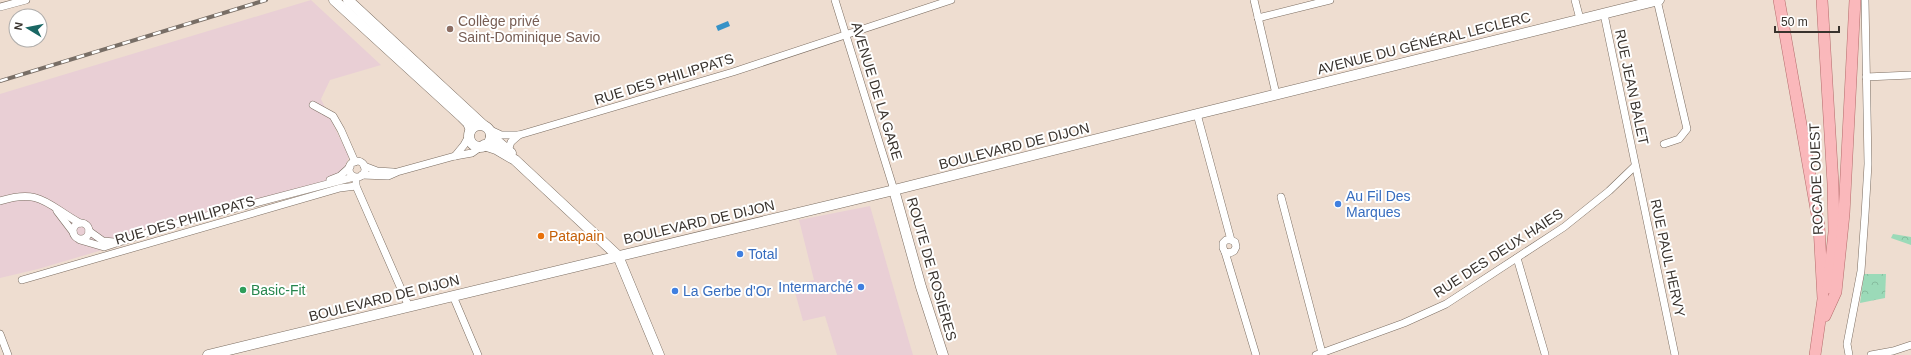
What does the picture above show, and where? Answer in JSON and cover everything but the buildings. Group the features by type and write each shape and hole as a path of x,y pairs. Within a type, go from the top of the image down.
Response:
{"main road":[{"path":"334,0 468,123 473,144 496,149 513,156"},
{"path":"348,0 487,130 618,256 659,355"},
{"name":"AVENUE DU GÉNÉRAL LECLERC","path":"1196,114 1658,0"},
{"path":"1779,0 1819,226 1823,299 1816,355"},
{"name":"ROCADE OUEST","path":"1816,355 1825,316 1834,232 1834,184 1822,0"},
{"path":"1825,316 1836,292 1844,214 1855,0"},
{"name":"BOULEVARD DE DIJON","path":"208,355 894,190 1196,114"},
{"path":"470,133 476,126 487,130"},
{"path":"483,146 489,141 487,130"},
{"name":"ROUTE DE ROSIÈRES","path":"894,190 921,287 943,355"}],"street":[{"path":"0,7 26,0"},
{"name":"AVENUE DE LA GARE","path":"835,0 894,190"},
{"name":"RUE DES PHILIPPATS","path":"487,130 501,135 519,135 733,72 952,0"},
{"path":"1254,0 1276,94"},
{"path":"1258,18 1330,0"},
{"path":"1575,0 1580,19"},
{"path":"1658,0 1687,129 1679,139 1664,144"},
{"path":"1849,355 1847,344 1861,271 1868,164 1864,0"},
{"name":"RUE JEAN BALET","path":"1604,14 1635,166"},
{"path":"1866,77 1911,75"},
{"path":"312,106 333,116 342,130 352,165 349,171 357,176 388,176 455,156 472,153 483,146"},
{"path":"1196,114 1231,240 1226,240 1223,243 1223,248 1256,355"},
{"path":"455,156 464,145 470,133"},
{"path":"513,156 509,148 512,142 519,135"},
{"path":"317,186 340,176 352,165 360,162 364,166 377,171 398,172"},
{"path":"53,206 76,238 104,247 116,242 357,176 364,173 364,166"},
{"name":"RUE DES DEUX HAIES","path":"1319,354 1404,323 1446,304 1564,227 1609,191 1635,166"},
{"name":"RUE PAUL HERVY","path":"1635,166 1675,355"},
{"path":"357,176 356,186 409,307"},
{"name":"RUE DES PHILIPPATS","path":"22,280 340,188 356,186"},
{"path":"0,201 28,195 46,201 80,223 86,225 103,241 116,242"},
{"path":"1281,197 1319,354"},
{"path":"73,232 74,228 80,223"},
{"path":"80,240 85,239 90,230"},
{"path":"1516,258 1545,354"},
{"path":"453,296 478,355"},
{"path":"0,334 8,355"},
{"path":"1871,355 1893,351 1911,345"}],"shaded area":[{"path":"311,0 381,65 330,80 321,99 349,157 339,180 38,269 0,278 0,94"},
{"path":"870,206 913,355 837,355 825,316 803,321 793,285 814,280 799,220"}],"green space":[{"path":"1893,234 1911,237 1911,245 1891,238"},
{"path":"1864,274 1886,274 1885,298 1860,303"}],"water":[{"path":"728,21 730,26 718,31 716,26"}],"railway":[{"path":"0,81 266,0"}],"place":[{"name":"Collège privé Saint-Dominique Savio","path":"450,29"},
{"name":"Au Fil Des Marques","path":"1338,204"},
{"name":"Patapain","path":"541,236"},
{"name":"Total","path":"740,254"},
{"name":"Intermarché","path":"861,287"},
{"name":"Basic-Fit","path":"243,290"},
{"name":"La Gerbe d'Or","path":"675,291"}]}
